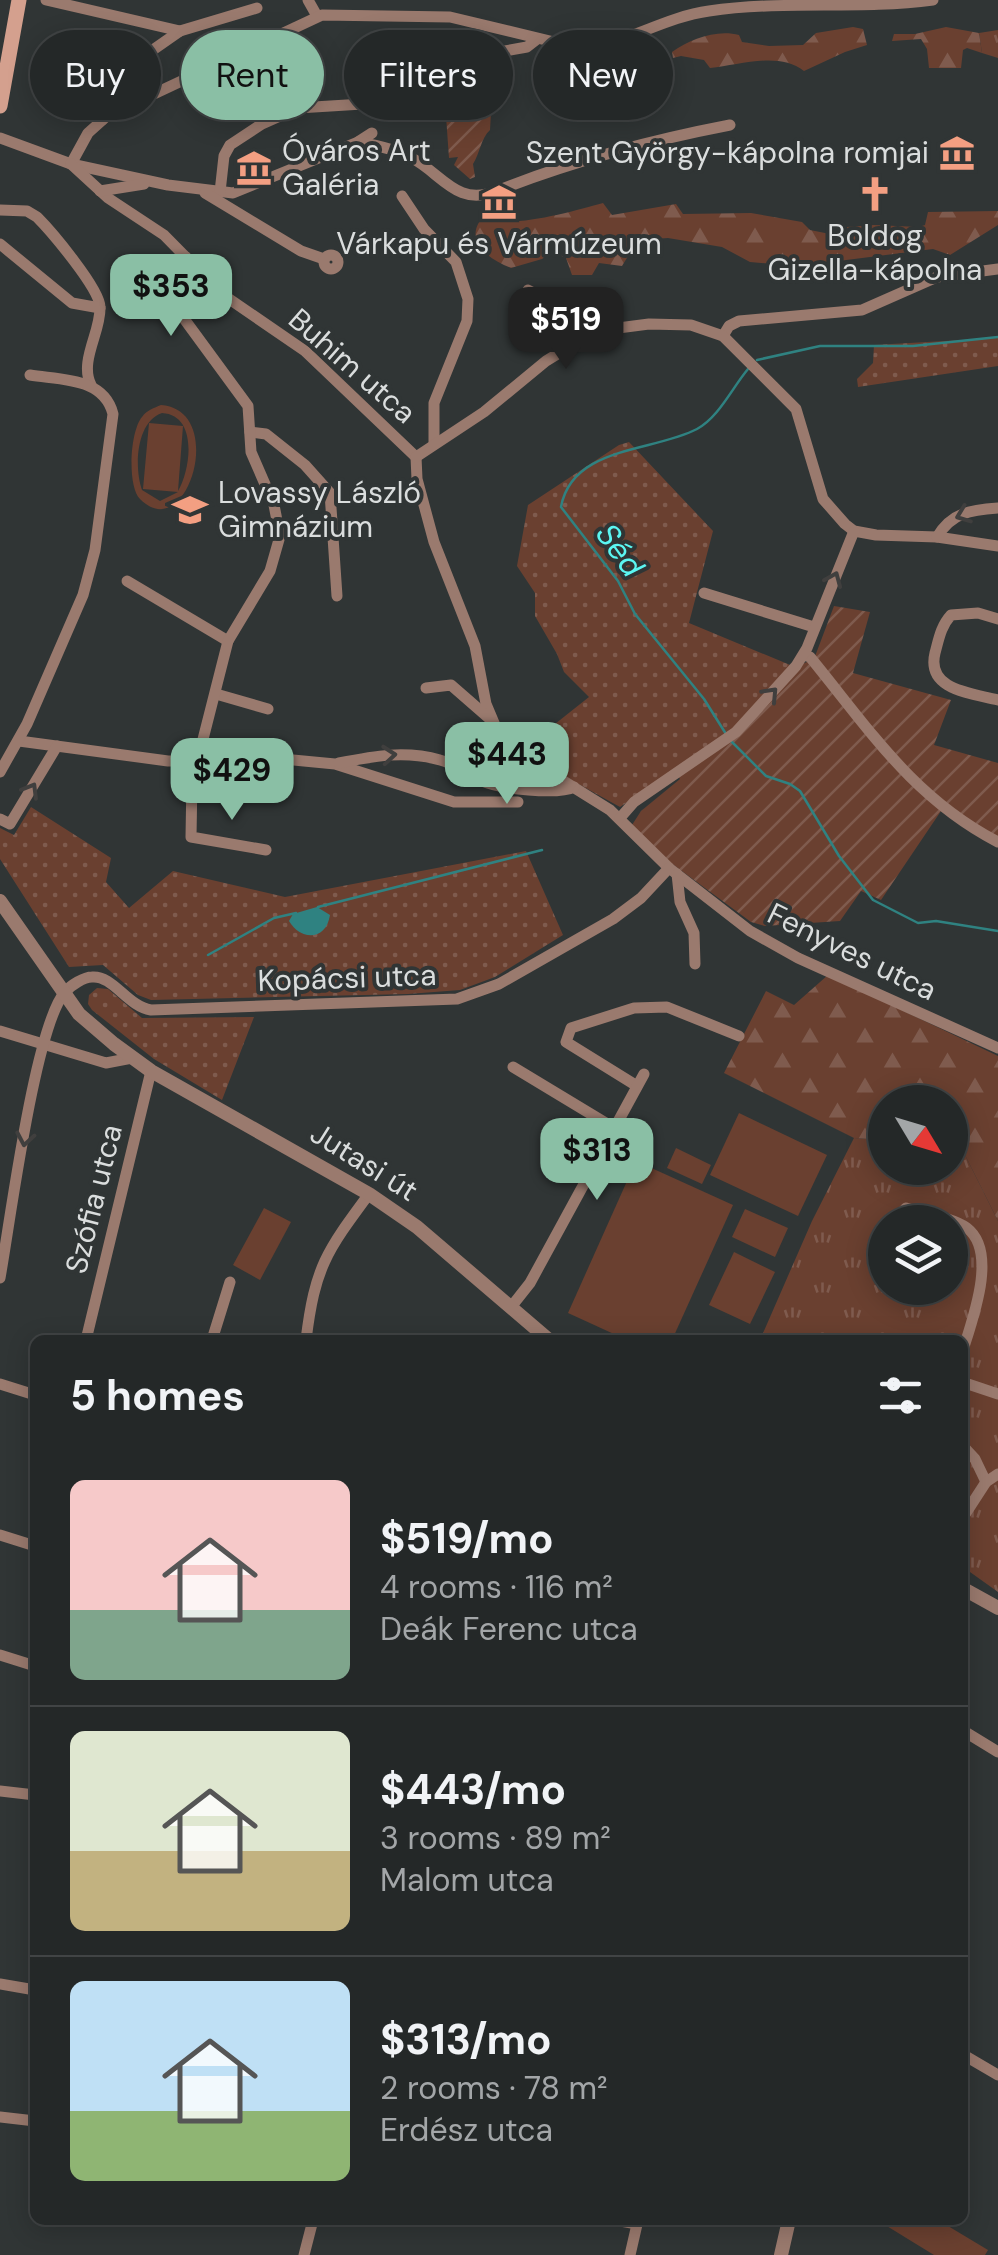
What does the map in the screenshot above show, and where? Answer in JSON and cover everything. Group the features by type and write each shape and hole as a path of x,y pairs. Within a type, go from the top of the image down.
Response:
{"main road":[{"path":"0,106 20,0"}],"street":[{"path":"46,0 180,31"},
{"path":"308,0 317,16"},
{"path":"739,0 757,7"},
{"path":"647,30 690,15 757,7 933,0"},
{"path":"161,44 180,31 257,8"},
{"path":"161,89 317,16 450,17 533,39"},
{"path":"220,192 224,156 230,145 262,124 298,108 395,102 464,58 527,48 533,43"},
{"path":"71,164 88,133 102,120"},
{"path":"0,138 71,164 233,194 369,142 407,155 459,193 481,196 676,135 730,125"},
{"name":"Buhim utca","path":"71,164 115,202 153,225 222,294 314,359 416,456"},
{"path":"111,172 116,179 115,187"},
{"path":"100,190 168,184"},
{"path":"196,189 301,250 324,259"},
{"path":"402,196 424,229 456,262 468,299 467,321 434,404 434,442"},
{"path":"0,210 21,210 37,217 97,291 100,308 87,370 91,384 106,398 112,414 95,550 77,612 19,741 0,772"},
{"path":"0,244 72,303 100,308"},
{"path":"186,257 170,276 182,316 246,400 251,452 274,505 280,536 270,571 228,642 200,751"},
{"path":"722,336 739,321 862,310 937,277 998,269"},
{"path":"528,290 582,319 595,331"},
{"path":"490,719 475,646 434,542 417,479 416,456 469,422 532,371 595,331 650,324 691,325 722,336 796,409 823,500 854,531 998,546"},
{"path":"30,375 91,384"},
{"path":"249,428 266,434 330,493 337,596"},
{"path":"937,537 949,520 968,510 998,508"},
{"path":"620,818 634,802 736,732 804,655 854,531"},
{"path":"128,581 228,642"},
{"path":"704,593 814,627"},
{"path":"998,619 964,612 952,615 944,622 932,663 934,674 942,682 998,700"},
{"path":"804,655 912,782 943,808 998,842"},
{"name":"Fenyves utca","path":"426,688 451,685 490,719 511,746 620,818 673,871 750,931 778,948 998,1048"},
{"path":"216,694 268,709"},
{"path":"19,741 168,761 200,751 335,764 454,802 518,802"},
{"path":"0,818 10,824 58,746"},
{"path":"335,764 403,753 444,760 499,786 563,793 574,787"},
{"path":"187,758 192,778 191,837 266,850"},
{"path":"673,871 680,902 694,933 694,964"},
{"name":"Kopácsi utca","path":"63,994 94,976 110,982 139,1008 151,1010 457,999 499,984 613,918 673,871"},
{"name":"Jutasi út","path":"0,901 79,1014 132,1058 370,1194 417,1227 541,1335"},
{"path":"0,1275 43,1043 63,994"},
{"path":"637,1086 566,1042 571,1028 634,1008 667,1006 739,1036"},
{"name":"Jutasi út","path":"0,1030 106,1063 132,1058"},
{"path":"513,1067 614,1128"},
{"name":"Szófia utca","path":"87,1335 151,1070"},
{"path":"511,1307 530,1284 644,1074"},
{"path":"307,1335 312,1290 324,1258 370,1194"},
{"path":"967,1335 988,1260 985,1246 968,1228"},
{"path":"214,1335 230,1282"},
{"path":"0,1384 30,1393"},
{"path":"968,1384 998,1394"},
{"path":"968,1452 986,1482"},
{"path":"968,1510 986,1482 998,1474"},
{"path":"0,1535 30,1544"},
{"path":"968,1591 998,1608"},
{"path":"0,1655 30,1664"},
{"path":"968,1734 998,1752"},
{"path":"0,1791 30,1794"},
{"path":"0,1984 30,1989"},
{"path":"968,2058 998,2075"},
{"path":"0,2117 30,2121"},
{"path":"304,2255 312,2225"},
{"path":"630,2255 636,2225"},
{"path":"782,2254 788,2225"}],"green space":[{"path":"946,27 979,33 982,53 967,48 963,50 961,68 929,68 927,49 921,39 892,41 894,34"},
{"path":"863,29 867,45 804,71 771,60 710,68 704,60 673,58 673,51 713,34 731,33 739,35 742,42 769,46 803,45 816,33"},
{"path":"998,30 998,58 982,53 979,33"},
{"path":"446,120 491,120 490,130 473,164 475,177 470,179 454,165 458,157 449,158"},
{"path":"603,203 612,215 676,204 683,214 751,213 802,222 810,230 830,234 847,227 919,227 925,225 928,212 998,211 998,225 950,255 933,249 799,266 750,262 722,247 668,238 638,240 622,266 599,263 592,275 572,275 566,258 552,252 511,268 487,255 477,242 477,226 483,217 522,221"},
{"path":"998,338 998,366 858,387 857,379 873,363 874,345"},
{"path":"161,405 181,412 193,429 196,450 185,492 173,505 157,509 136,492 132,458 138,424 146,413","holes":["162,413 174,416 182,423 186,433 188,457 178,491 183,426 149,423","149,423 143,489 178,492 160,501 142,490 139,446"]},
{"path":"629,442 713,531 689,623 795,667 732,732 620,807 530,751 531,743 589,697 564,672 535,616 535,593 517,566 528,505"},
{"path":"834,606 870,612 853,673 951,700 934,745 998,763 998,842 941,811 881,900 861,891 840,921 765,926 751,922 671,863 632,825 641,811 680,779 674,768 732,732 795,667 814,659"},
{"path":"31,807 111,858 106,882 129,908 173,871 285,897 526,851 563,935 495,977 460,990 151,1000 138,995 103,965 69,967 0,859 0,828 14,835"},
{"path":"828,975 998,1056 998,1221 968,1161 968,1085 868,1085 868,1139 854,1138 724,1073 766,991 794,1005"},
{"path":"97,988 108,989 142,1018 254,1017 222,1100 154,1059 92,1010 89,995"},
{"path":"739,1113 827,1155 798,1216 710,1175"},
{"path":"854,1138 868,1139 868,1185 968,1185 968,1161 998,1221 998,1592 968,1571 968,1335 762,1335 812,1221"},
{"path":"676,1148 711,1165 702,1184 667,1168"},
{"path":"636,1161 733,1205 674,1335 616,1335 568,1313"},
{"path":"264,1208 291,1222 260,1280 233,1265"},
{"path":"745,1209 788,1228 775,1257 732,1237"},
{"path":"734,1252 775,1272 750,1324 709,1305"},
{"path":"885,2225 946,2225 988,2250 985,2255 934,2255"}],"water":[{"path":"317,907 330,915 328,924 318,934 306,935 289,921 293,914"}],"waterway":[{"name":"Séd","path":"757,360 820,346 913,346 998,337"},
{"name":"Séd","path":"726,734 704,699 635,614 618,581 561,507 568,487 597,462 705,424 748,369"},
{"name":"Séd","path":"731,741 766,776 800,791 839,856 873,900 918,923 936,921 998,931"},
{"path":"318,907 542,850"},
{"path":"208,955 274,918 296,913"}],"place":[{"name":"Szent György-kápolna romjai","path":"957,153"},
{"name":"Óváros Art Galéria","path":"254,168"},
{"name":"Boldog Gizella-kápolna","path":"875,194"},
{"name":"Várkapu és Vármúzeum","path":"499,202"},
{"name":"Lovassy László Gimnázium","path":"190,510"}]}
